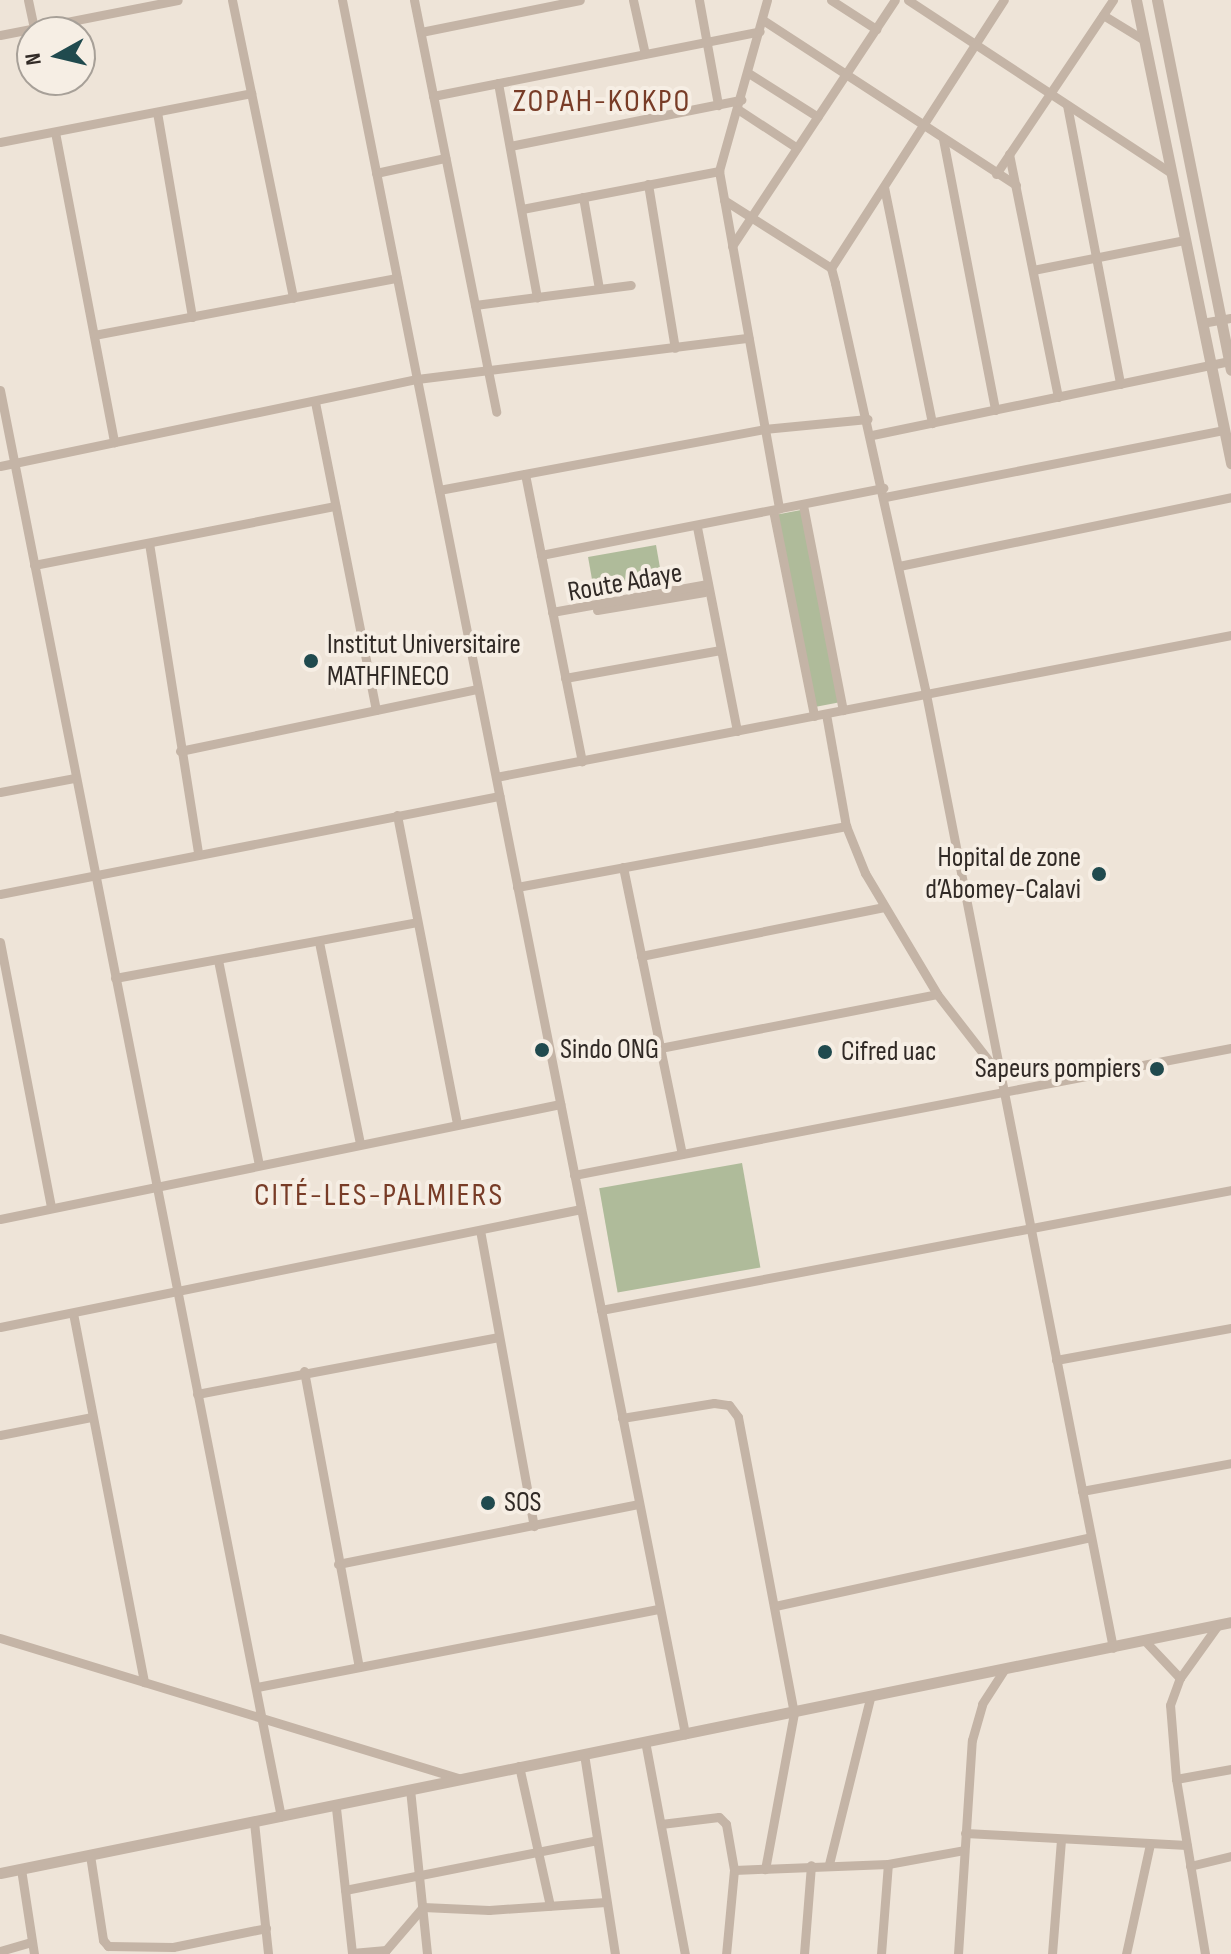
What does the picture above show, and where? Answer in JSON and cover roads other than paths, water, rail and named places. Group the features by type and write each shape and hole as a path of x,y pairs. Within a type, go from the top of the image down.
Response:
{"street":[{"path":"96,17 178,0"},
{"path":"232,0 293,298"},
{"path":"342,0 685,1734"},
{"path":"414,0 496,412"},
{"path":"421,32 580,0"},
{"path":"633,0 645,54"},
{"path":"699,0 718,105"},
{"path":"767,0 750,74 719,171 814,716"},
{"path":"831,0 876,29"},
{"path":"732,246 895,0"},
{"path":"908,0 1171,173"},
{"path":"831,268 1004,0"},
{"path":"996,174 1048,92 1113,0"},
{"path":"1136,0 1231,463"},
{"path":"872,435 1211,365 1230,366 1226,319 1157,0"},
{"path":"1103,15 1144,40"},
{"path":"763,20 1016,185"},
{"path":"433,96 760,31"},
{"path":"750,74 818,117"},
{"path":"498,83 537,297"},
{"path":"0,142 251,93"},
{"path":"510,146 718,105 740,105 797,148"},
{"path":"1067,105 1120,384"},
{"path":"157,112 192,317"},
{"path":"55,132 114,442"},
{"path":"943,139 995,410"},
{"path":"1009,154 1058,397"},
{"path":"376,173 445,158"},
{"path":"522,209 719,171"},
{"path":"648,184 675,348"},
{"path":"884,187 932,423"},
{"path":"583,197 599,289"},
{"path":"724,200 831,268 872,435 926,694 1113,1648"},
{"path":"1033,270 1185,240"},
{"path":"94,335 397,278"},
{"path":"475,305 631,285"},
{"path":"1202,323 1226,319"},
{"path":"0,466 417,379 748,338"},
{"path":"0,390 156,1189 265,1718 281,1817"},
{"path":"315,402 376,710"},
{"path":"439,490 764,429 868,419"},
{"path":"541,555 1224,430"},
{"path":"525,474 582,761"},
{"path":"899,566 1231,497"},
{"path":"803,505 843,710"},
{"path":"34,565 335,506"},
{"path":"697,527 706,588 737,731"},
{"path":"149,543 198,854"},
{"path":"553,615 706,588"},
{"path":"496,777 1231,635"},
{"path":"565,678 720,650"},
{"path":"180,751 478,689"},
{"path":"826,714 846,826 884,907 937,994 1002,1077"},
{"path":"0,792 74,778"},
{"path":"0,894 499,796"},
{"path":"397,815 457,1124"},
{"path":"517,887 846,826"},
{"path":"623,867 682,1154"},
{"path":"641,956 884,907"},
{"path":"115,978 417,922"},
{"path":"0,942 51,1208"},
{"path":"319,942 360,1143"},
{"path":"218,960 259,1165"},
{"path":"660,1048 937,994"},
{"path":"0,1008 12,1005"},
{"path":"574,1175 1231,1048"},
{"path":"0,1219 560,1104"},
{"path":"601,1310 1231,1190"},
{"path":"0,1327 177,1294 581,1209"},
{"path":"480,1230 534,1526"},
{"path":"73,1313 144,1682"},
{"path":"1056,1360 1231,1328"},
{"path":"197,1394 304,1371 499,1337"},
{"path":"304,1371 359,1667"},
{"path":"622,1418 714,1403 729,1405 738,1417 794,1713 765,1869"},
{"path":"0,1435 92,1417"},
{"path":"1082,1491 1231,1463"},
{"path":"338,1564 639,1504"},
{"path":"775,1606 1091,1537"},
{"path":"257,1687 660,1609"},
{"path":"0,1873 336,1808 459,1778 870,1698 1231,1622"},
{"path":"1205,1954 1176,1779 1170,1705 1180,1678 1218,1625"},
{"path":"0,1638 459,1778"},
{"path":"1145,1641 1180,1678"},
{"path":"958,1954 972,1740 982,1704 1004,1670"},
{"path":"829,1864 870,1698"},
{"path":"645,1741 685,1954"},
{"path":"584,1754 615,1954"},
{"path":"519,1766 550,1906"},
{"path":"1176,1779 1231,1769"},
{"path":"410,1789 427,1954"},
{"path":"336,1808 352,1954 386,1950 423,1907 550,1906 606,1902"},
{"path":"661,1824 719,1817 726,1824 734,1870 726,1954"},
{"path":"254,1822 268,1954"},
{"path":"965,1833 1187,1845"},
{"path":"345,1890 597,1840"},
{"path":"1052,1954 1061,1840"},
{"path":"1126,1954 1150,1844"},
{"path":"734,1870 888,1864 964,1850"},
{"path":"90,1855 103,1940 119,1949 172,1951 266,1928"},
{"path":"1190,1866 1231,1856"},
{"path":"881,1954 888,1864"},
{"path":"804,1954 811,1865"},
{"path":"21,1869 34,1954"},
{"path":"0,1951 32,1942"}],"place":[{"name":"Institut Universitaire MATHFINECO","path":"311,661"},
{"name":"Hopital de zone d’Abomey-Calavi","path":"1099,874"},
{"name":"Sindo ONG","path":"542,1050"},
{"name":"Cifred uac","path":"825,1052"},
{"name":"Sapeurs pompiers","path":"1157,1069"},
{"name":"SOS","path":"488,1503"}],"district":[{"name":"ZOPAH-KOKPO","path":"602,102"},
{"name":"CITÉ-LES-PALMIERS","path":"379,1196"}]}
